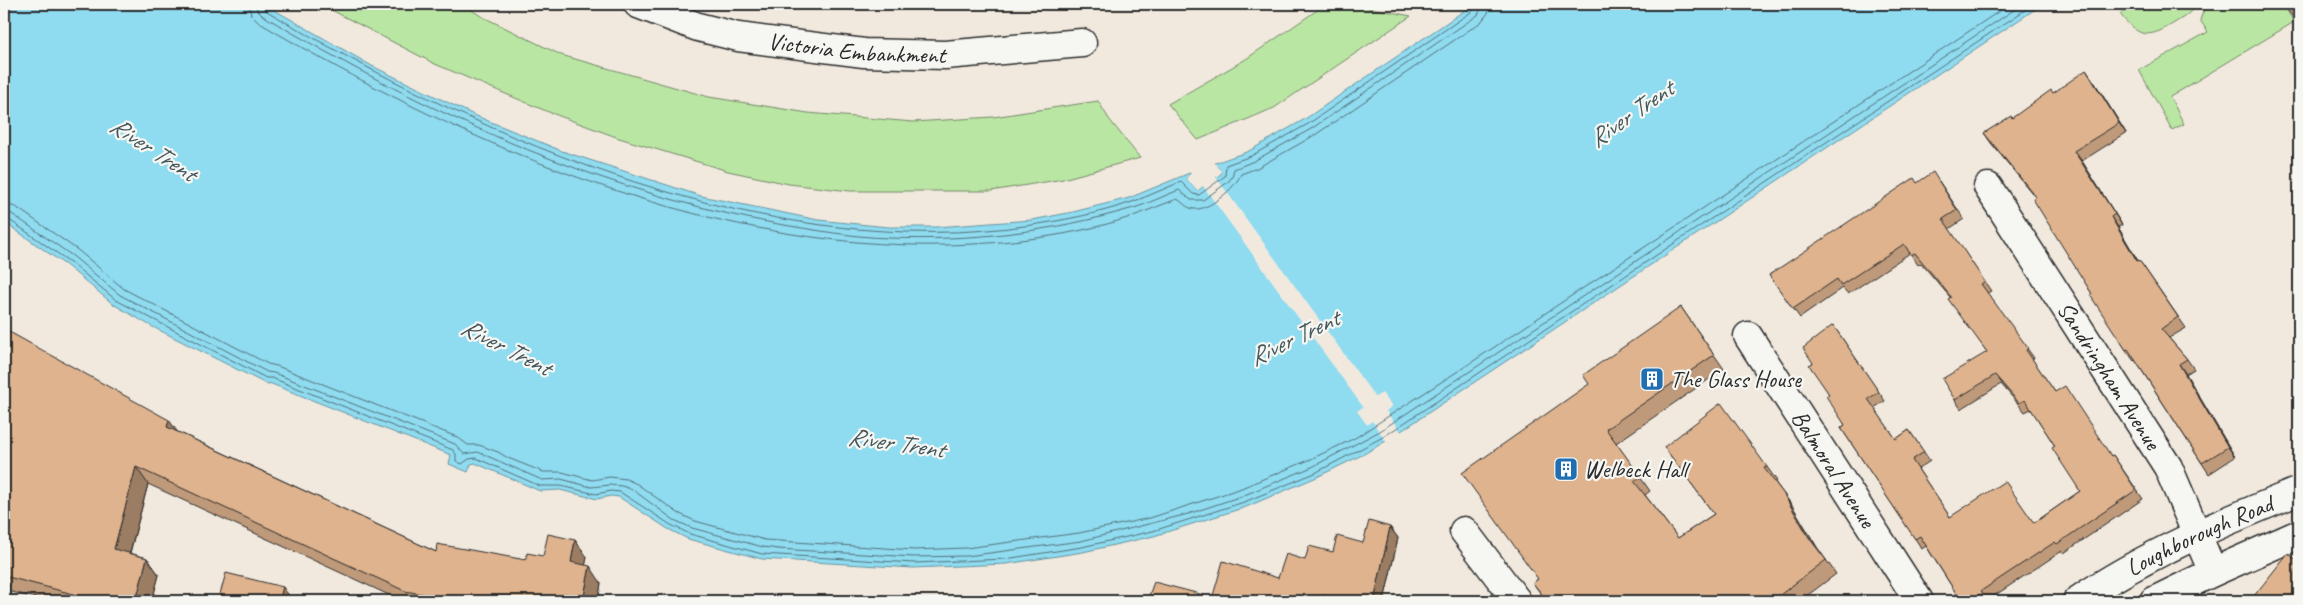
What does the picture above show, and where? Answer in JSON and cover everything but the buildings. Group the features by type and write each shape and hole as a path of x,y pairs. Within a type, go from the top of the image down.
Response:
{"street":[{"name":"Victoria Embankment","path":"638,4 698,26 738,38 864,53 945,55 1082,43"},
{"name":"Sandringham Avenue","path":"1988,187 2168,467 2213,572"},
{"name":"Balmoral Avenue","path":"1748,336 1919,601"},
{"name":"Loughborough Road","path":"2077,601 2106,581 2197,533 2299,491"},
{"path":"1464,531 1517,601"},
{"name":"Loughborough Road","path":"2154,601 2213,572 2299,534"}],"green space":[{"path":"320,4 462,4 481,16 561,55 709,97 808,113 913,122 993,117 1098,101 1109,119 1140,158 1063,179 991,191 850,191 789,184 728,171 619,138 546,111 435,64"},
{"path":"1326,4 1350,4 1411,16 1274,108 1198,140 1168,104 1246,59"},
{"path":"2135,4 2195,4 2190,13 2176,22 2159,31 2146,34 2134,28 2120,14"},
{"path":"2206,4 2283,4 2294,22 2170,97 2184,124 2172,130 2139,70 2208,32 2200,20"}],"water":[{"name":"River Trent","path":"4,4 264,4 372,66 474,115 562,151 701,196 818,220 888,227 936,227 1032,220 1073,212 1129,198 1192,172 1186,178 1197,191 1222,173 1215,163 1249,151 1305,119 1474,4 2043,4 1364,454 1317,477 1246,507 1154,536 1083,552 1006,564 913,568 762,559 688,539 668,529 619,497 611,496 597,499 560,490 540,491 475,463 471,464 468,472 449,464 451,455 269,383 268,385 151,326 113,304 67,266 4,222"}],"pier":[{"path":"1215,163 1222,172 1216,177 1375,397 1382,393 1392,406 1386,411 1402,433 1387,443 1372,421 1367,425 1357,411 1363,407 1203,186 1197,191 1186,178 1191,173 1189,171 1193,170 1194,173 1190,178 1197,188 1219,172 1213,164"}],"place":[{"name":"The Glass House","path":"1652,379"},
{"name":"Welbeck Hall","path":"1566,469"}]}
